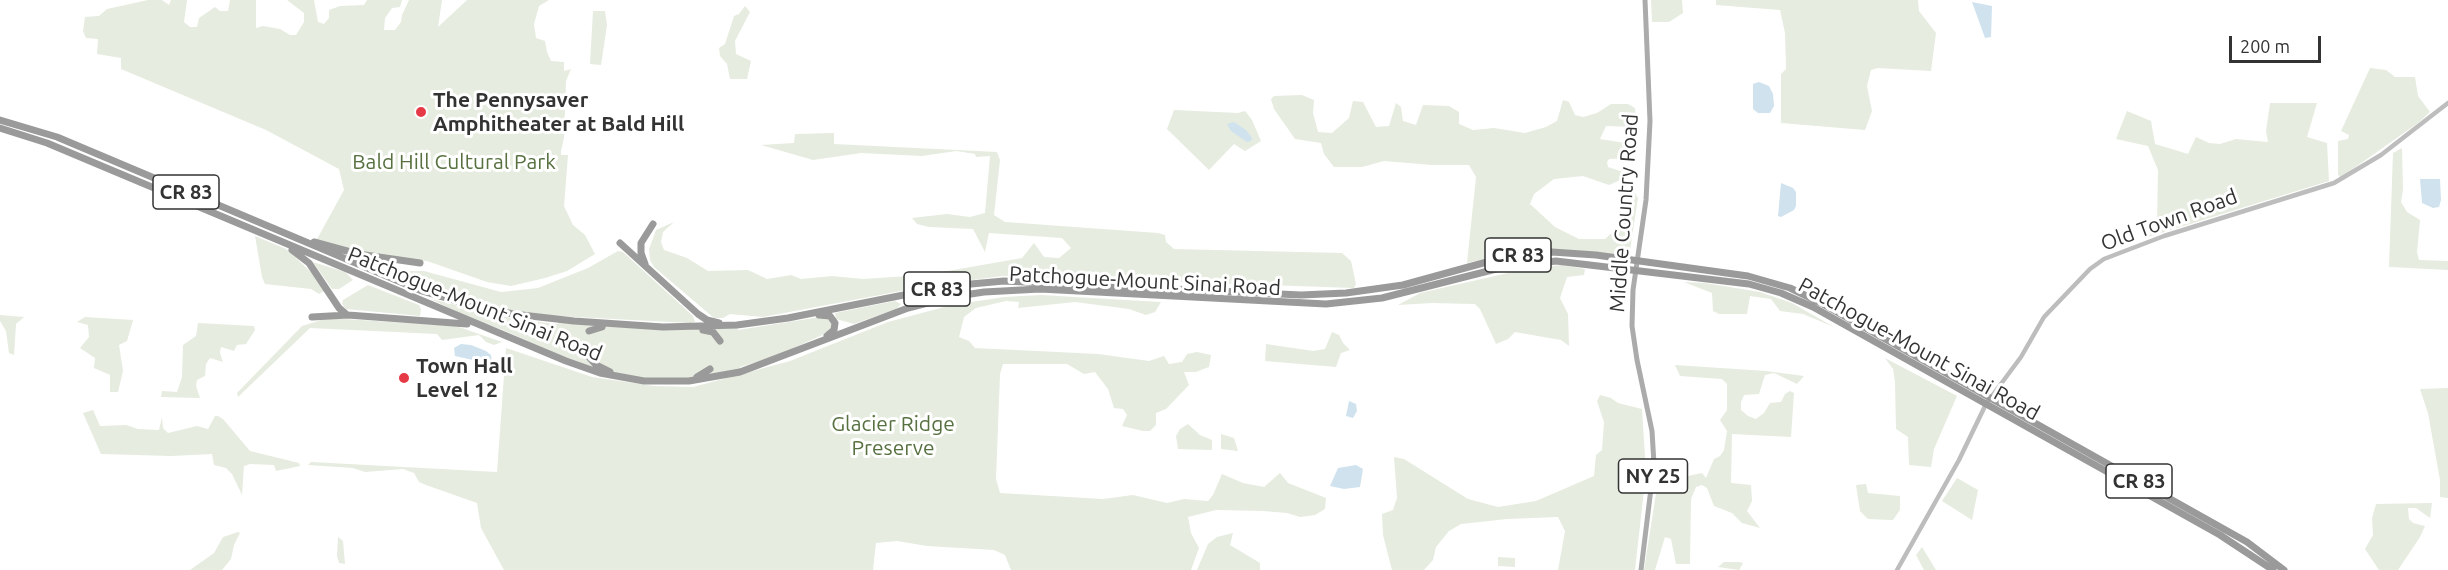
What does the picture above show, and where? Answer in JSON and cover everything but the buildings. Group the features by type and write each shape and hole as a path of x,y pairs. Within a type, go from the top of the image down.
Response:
{"highway":[{"name":"Patchogue-Mount Sinai Road","path":"0,120 46,133 394,280 453,301 513,314 632,326 677,328 737,325 788,318 948,286 993,281 1038,281 1323,295 1392,287 1489,261 1525,254 1570,253 1748,276 1790,288 1821,303 2247,542 2284,570"},
{"name":"Patchogue-Mount Sinai Road","path":"0,128 47,143 578,366 632,380 678,382 740,372 908,308 951,297 984,292 1040,289 1326,304 1393,296 1490,270 1523,264 1567,262 1737,282 1781,293 1813,307 2220,535 2272,570"},
{"path":"243,216 329,246 394,260 420,263"},
{"path":"650,271 642,259 641,246 653,224"},
{"path":"264,234 306,259 339,308 348,315"},
{"path":"620,243 703,318 716,323 737,325"},
{"path":"394,260 396,270"},
{"path":"788,318 825,314 832,317 835,323 832,334 795,351"},
{"path":"312,316 348,315 459,322 510,338"},
{"path":"589,331 597,327 632,326"},
{"path":"677,328 708,330 720,341"},
{"path":"588,356 593,363 605,371 632,380"},
{"path":"678,382 700,376 710,369"}],"main road":[{"name":"Middle Country Road","path":"1641,570 1652,494 1654,453 1632,326 1633,290 1646,200 1650,121 1645,0"},
{"name":"Old Town Road","path":"1897,570 1948,481 1986,404 2020,357 2044,317 2090,269 2104,259 2164,236 2334,183 2380,155 2448,103"}],"green space":[{"name":"Bald Hill Cultural Park","path":"148,0 162,0 169,5 171,0 187,0 184,22 190,27 197,27 199,18 215,7 220,11 228,11 230,0 256,0 256,28 263,26 296,35 304,22 304,13 287,0 314,0 318,22 324,24 329,18 329,10 340,6 364,5 367,0 402,0 400,7 392,8 385,18 384,30 395,30 401,22 409,0 442,0 438,27 467,0 549,0 539,6 534,24 536,38 545,41 551,61 564,62 564,71 571,69 566,81 564,138 561,151 561,155 568,155 564,206 573,225 585,235 595,254 567,271 511,286 487,282 427,261 374,256 316,241 344,190 339,169 266,130 121,69 121,58 97,54 98,39 86,38 83,31 85,17 99,16 107,9"},
{"path":"1651,0 1682,0 1683,13 1669,22 1652,22"},
{"path":"1716,0 1918,0 1919,11 1936,33 1931,71 1878,68 1871,70 1867,86 1872,111 1865,130 1781,123 1781,74 1786,69 1785,33 1780,10 1716,5"},
{"path":"745,6 750,12 735,41 736,54 751,61 747,79 730,79 727,64 720,56 719,48 725,44 734,16 739,14"},
{"path":"593,11 605,11 607,25 601,65 590,64"},
{"path":"2370,68 2386,70 2395,77 2415,77 2418,96 2430,112 2340,178 2338,141 2348,139 2349,135 2341,131"},
{"path":"1302,95 1314,100 1313,113 1318,132 1332,133 1349,118 1353,101 1363,102 1376,127 1389,126 1396,103 1401,107 1403,121 1416,125 1423,105 1449,106 1459,112 1459,124 1473,130 1494,128 1525,133 1557,121 1563,100 1569,102 1575,115 1583,117 1597,113 1611,104 1628,104 1635,108 1636,119 1633,127 1606,126 1600,139 1631,144 1633,153 1629,158 1609,159 1607,162 1608,167 1629,174 1627,177 1609,185 1583,176 1554,179 1534,194 1530,204 1555,227 1579,239 1605,239 1615,230 1620,220 1624,192 1634,192 1638,198 1629,257 1532,248 1467,263 1476,177 1469,165 1384,161 1362,167 1334,167 1324,154 1321,143 1295,139 1274,109 1271,99 1274,96"},
{"path":"2270,103 2317,103 2307,137 2327,143 2329,181 2148,237 2157,225 2158,170 2148,146 2116,139 2127,111 2151,121 2155,144 2188,154 2196,137 2209,143 2220,144 2236,139 2268,142 2266,131"},
{"path":"1174,110 1238,113 1245,111 1252,120 1261,141 1245,151 1234,144 1209,170 1167,129"},
{"path":"834,133 834,144 997,152 1000,160 994,215 1005,222 1158,233 1165,235 1166,242 1174,249 1342,253 1351,261 1356,284 1354,288 1003,276 933,285 763,317 730,314 723,318 714,318 654,267 650,260 649,249 656,230 674,222 663,232 661,242 664,250 687,258 708,271 748,270 767,279 791,275 801,279 832,276 863,279 925,275 1022,258 1034,243 1044,257 1059,258 1071,248 1062,238 989,233 985,252 973,229 929,227 917,224 912,218 947,214 970,217 985,213 990,156 976,157 975,154 956,151 922,156 861,153 813,160 761,145 794,143 795,134"},
{"path":"2402,148 2401,202 2407,212 2420,220 2417,252 2419,260 2448,261 2448,270 2389,267 2393,153"},
{"path":"255,236 286,249 316,277 324,291 319,294 311,289 265,284"},
{"path":"618,251 623,252 693,316 695,322 536,315 469,302 411,283 400,277 400,273 424,271 501,292 538,288 588,268"},
{"path":"313,262 345,272 353,280 339,289 332,289"},
{"path":"1562,265 1585,269 1584,275 1567,277 1560,298 1568,314 1569,346 1561,340 1515,332 1508,339 1496,344 1480,309 1475,304 1398,305 1420,293 1530,268"},
{"path":"1684,282 1760,292 1792,303 1834,327 1803,314 1780,311 1771,299 1750,296 1747,314 1719,314 1713,311 1712,293"},
{"path":"368,285 419,305 420,316 346,309 342,304 343,300"},
{"name":"Glacier Ridge Preserve","path":"1041,295 1161,302 1155,312 1146,315 1129,309 1075,302 1018,308 1019,302 1006,301 976,308 964,317 959,337 969,341 975,348 1098,354 1149,361 1164,356 1169,364 1182,362 1187,354 1197,352 1211,355 1209,367 1196,372 1184,372 1189,385 1166,409 1156,413 1156,425 1150,431 1143,431 1122,426 1127,415 1123,409 1114,408 1108,389 1095,372 1084,374 1067,364 1003,364 1000,374 996,479 1000,493 1103,499 1133,495 1167,503 1184,499 1208,501 1222,474 1243,483 1264,487 1280,473 1288,483 1326,498 1325,509 1315,515 1300,517 1287,513 1263,511 1216,510 1188,517 1191,533 1199,548 1191,570 1011,570 1005,555 994,550 927,546 897,541 876,543 873,570 504,570 481,528 477,503 419,482 414,473 403,469 365,472 353,468 308,465 311,462 497,472 506,348 592,377 654,386 693,387 790,361 888,322 952,305 1004,297"},
{"path":"431,299 519,320 558,324 559,320 632,326 737,325 738,330 820,317 831,320 833,326 831,331 776,356 740,367 740,372 677,382 600,373 503,330 462,315"},
{"path":"895,301 901,304 896,309 854,324 836,319 835,313"},
{"path":"0,315 24,317 16,324 14,355 9,353 6,331 0,321"},
{"path":"85,317 133,320 127,341 119,345 123,371 118,392 110,392 110,375 94,368 95,358 80,348 89,337 88,325 77,322"},
{"path":"328,318 456,326 502,342 494,345 486,342 479,335 442,340 437,334 310,328 238,397 237,393 302,326"},
{"path":"198,323 254,326 255,330 246,344 237,345 234,351 221,347 223,362 210,358 206,364 205,376 197,380 196,386 200,398 161,397 162,391 177,392 182,377 183,345 196,336"},
{"path":"1332,332 1339,335 1350,350 1341,353 1336,367 1265,361 1266,344 1313,351 1325,349"},
{"path":"1885,358 1957,396 1934,449 1931,467 1909,465 1908,437 1896,429 1893,369"},
{"path":"1675,365 1766,371 1804,376 1797,384 1774,373 1765,375 1759,394 1744,395 1741,402 1741,410 1756,419 1764,413 1770,403 1781,402 1785,394 1790,391 1794,393 1791,437 1732,434 1731,483 1751,485 1752,501 1747,511 1760,528 1742,523 1732,513 1714,506 1707,488 1702,485 1696,487 1691,499 1690,564 1676,564 1671,539 1665,537 1655,570 1644,570 1660,468 1663,465 1669,465 1688,476 1702,473 1706,478 1714,459 1724,450 1727,431 1720,420 1727,410 1727,384 1722,379 1680,376"},
{"path":"2448,388 2448,498 2440,497 2440,480 2428,413 2420,389"},
{"path":"1600,395 1618,403 1642,409 1646,472 1635,570 1558,570 1565,531 1558,517 1461,524 1449,531 1436,547 1433,560 1424,570 1392,570 1383,535 1382,514 1393,510 1397,498 1394,457 1404,459 1468,499 1498,507 1536,501 1594,476 1596,455 1602,450 1604,422 1597,401"},
{"path":"93,410 100,426 126,425 138,429 159,430 162,417 163,428 168,433 197,426 208,429 215,416 218,416 250,451 299,463 300,466 276,471 274,465 244,466 242,495 232,474 226,468 214,465 212,454 171,456 101,454 83,413"},
{"path":"1188,424 1200,435 1212,440 1212,450 1178,449 1176,436 1180,429"},
{"path":"1221,434 1234,438 1238,451 1221,449"},
{"path":"1957,478 1978,490 1972,520 1942,501"},
{"path":"1866,484 1868,493 1900,496 1900,510 1893,520 1868,519 1860,511 1856,485"},
{"path":"2432,503 2430,518 2416,508 2408,508 2409,519 2413,523 2425,526 2420,537 2398,570 2379,570 2365,549 2373,535 2372,518 2376,504"},
{"path":"240,533 231,559 222,570 190,570 214,553 223,537"},
{"path":"1233,533 1230,545 1260,563 1260,570 1197,570 1208,544 1217,537"},
{"path":"338,537 343,541 345,564 339,563 337,556"},
{"path":"1922,547 1936,570 1924,570 1916,555"},
{"path":"1498,557 1515,558 1515,567 1498,566"},
{"path":"1724,562 1743,563 1739,570 1718,567"}],"water":[{"path":"1972,2 1992,6 1991,37 1985,38"},
{"path":"1759,82 1769,86 1773,94 1774,106 1770,113 1758,113 1753,109 1753,84"},
{"path":"1234,122 1246,130 1252,138 1251,141 1247,142 1231,131 1227,124"},
{"path":"2420,179 2440,179 2439,207 2433,208 2422,203"},
{"path":"1781,183 1793,188 1796,192 1796,206 1794,210 1781,217 1778,216"},
{"path":"461,344 486,351 491,355 493,368 486,371 473,360 455,356 454,348"},
{"path":"1349,401 1356,404 1357,411 1353,418 1346,416"},
{"path":"1356,465 1363,469 1360,487 1344,489 1330,486 1338,468"}],"place":[{"name":"The Pennysaver Amphitheater at Bald Hill","path":"421,112"},
{"name":"Town Hall Level 12","path":"404,378"}]}
